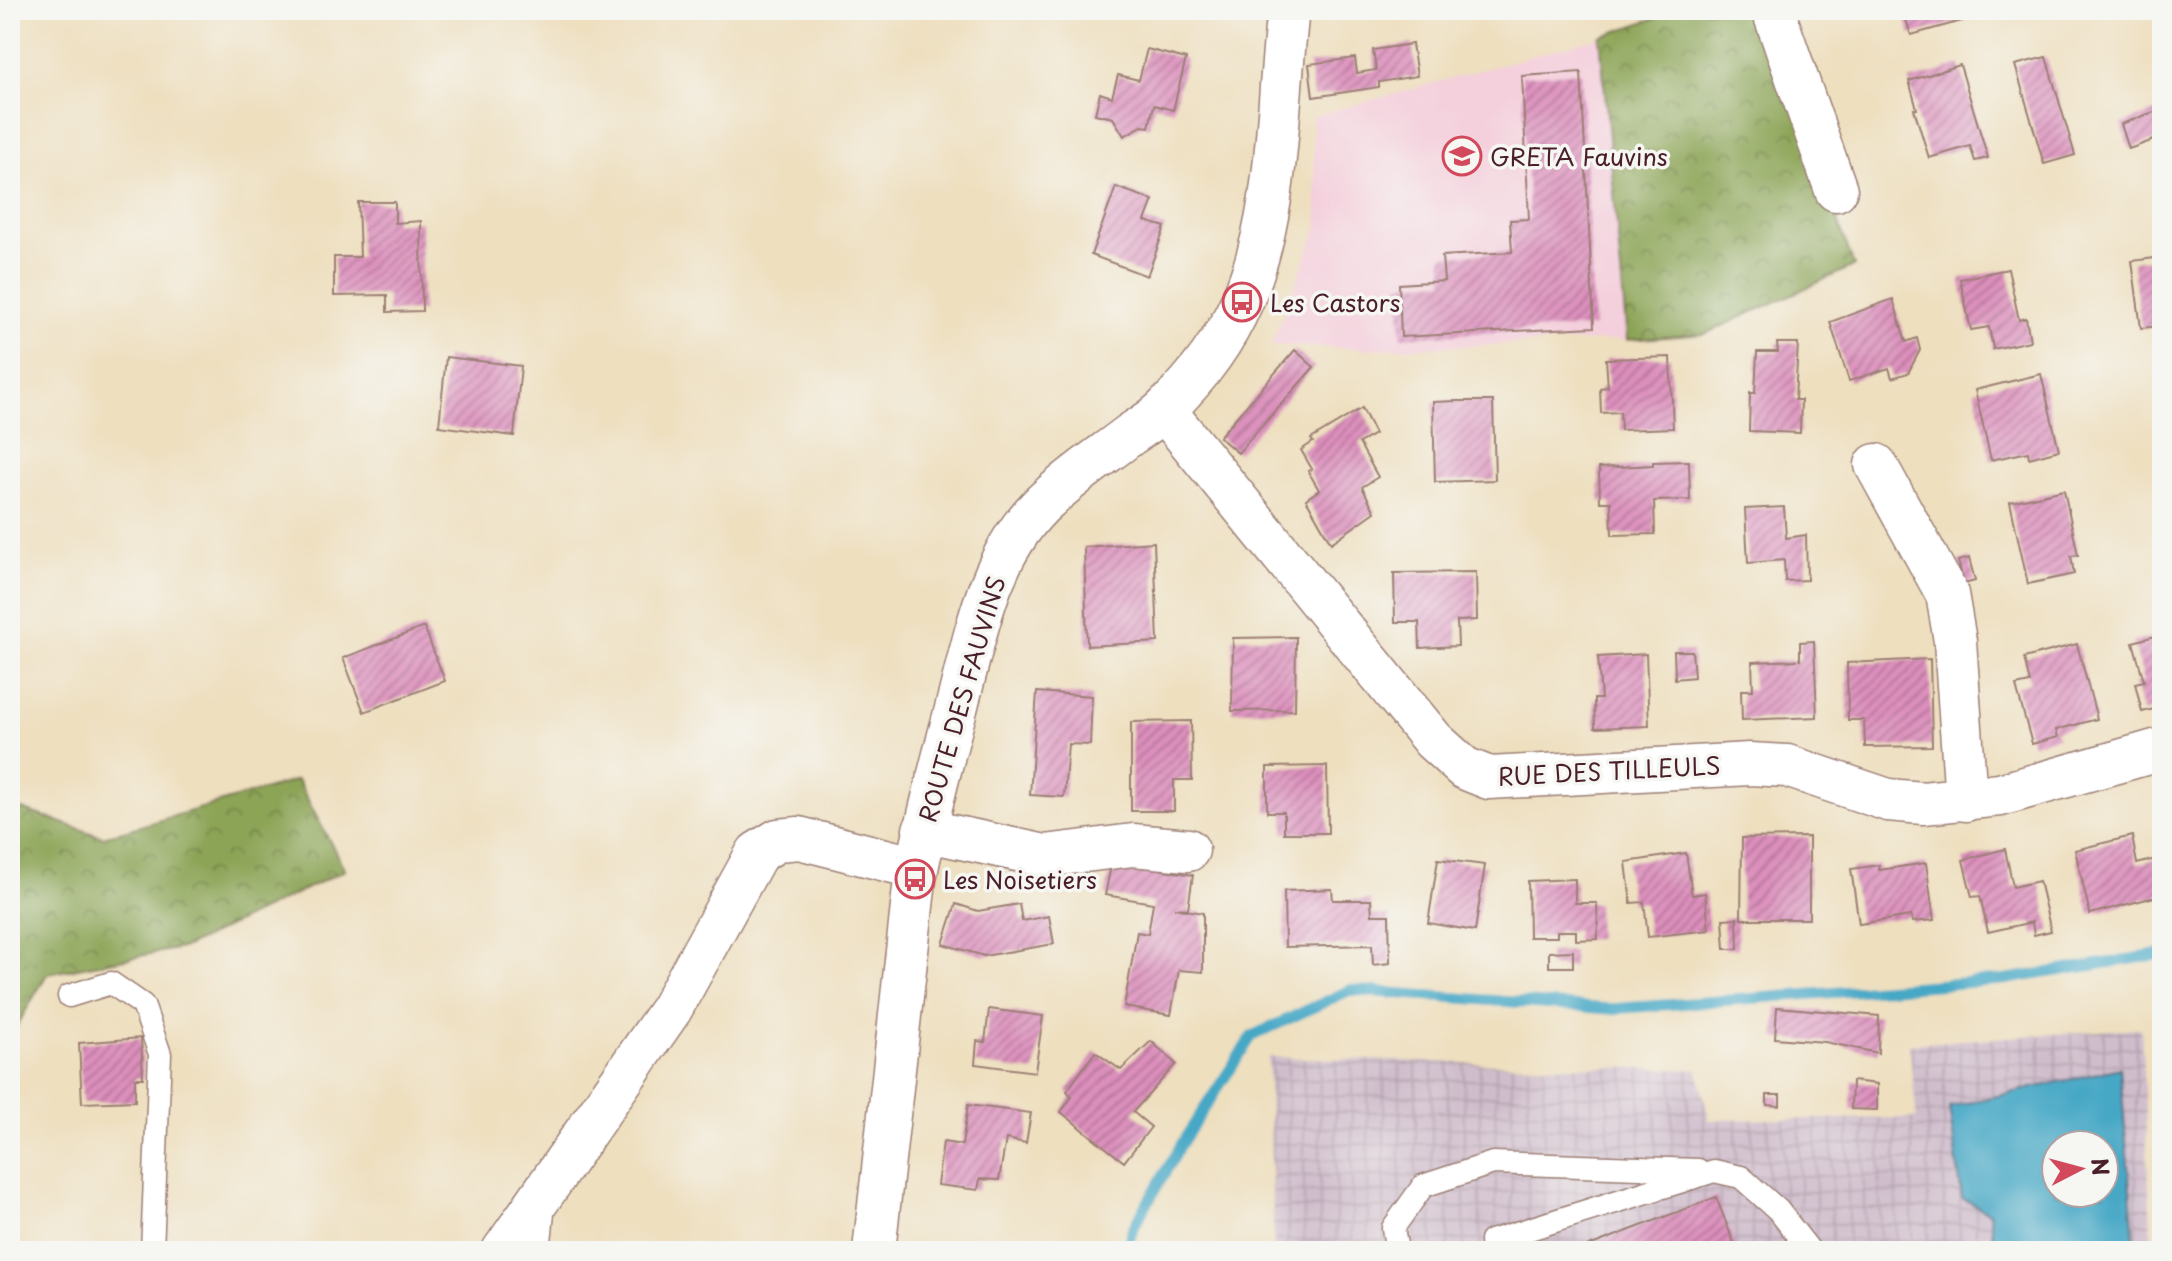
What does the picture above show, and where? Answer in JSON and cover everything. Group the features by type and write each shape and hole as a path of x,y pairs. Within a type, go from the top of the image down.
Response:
{"street":[{"name":"ROUTE DES FAUVINS","path":"874,1251 921,849 985,601 999,565 1018,532 1072,478 1164,410 1206,363 1242,302 1257,259 1272,181 1288,10"},
{"path":"1773,10 1836,190"},
{"name":"RUE DES TILLEULS","path":"1164,410 1433,740 1464,768 1489,778 1775,765 1787,766 1888,800 1923,803 2000,795 2162,749"},
{"path":"1876,465 1947,594 1955,641 1966,800"},
{"path":"503,1251 671,1009 757,853 778,840 799,838 1045,856 1133,845 1188,850"}],"lane":[{"path":"69,996 111,983 143,1005 160,1054 152,1251"},
{"path":"1397,1251 1393,1228 1423,1186 1493,1163 1714,1171 1741,1177 1778,1210 1810,1251"},
{"path":"1492,1251 1491,1241 1714,1171"},
{"path":"539,1251 546,1187"}],"shaded area":[{"name":"GRETA Fauvins","path":"1600,37 1627,340 1370,349 1271,345 1318,227 1312,117"},
{"path":"2141,1028 2152,1251 1274,1251 1268,1057 1698,1070 1709,1120 1917,1118 1909,1044"}],"green space":[{"path":"1679,10 1763,10 1854,266 1705,334 1627,340 1600,37"},
{"path":"297,780 345,870 186,947 47,974 10,1038 10,805 103,837"}],"water":[{"path":"2120,1068 2135,1251 1995,1251 1990,1213 1962,1198 1949,1107"}],"building":[{"path":"1903,10 1962,10 1965,20 1911,35"},
{"path":"1412,44 1417,76 1379,82 1379,87 1313,97 1309,64 1355,58 1357,73 1376,70 1373,50"},
{"path":"1147,49 1186,59 1173,110 1154,105 1149,127 1142,126 1124,136 1113,118 1095,114 1100,93 1112,97 1118,75 1139,80"},
{"path":"2046,57 2075,155 2044,164 2015,65"},
{"path":"1960,65 1988,158 1975,161 1970,146 1929,158 1909,81"},
{"path":"1581,72 1594,327 1401,337 1399,284 1444,281 1442,256 1512,252 1510,220 1529,219 1522,76"},
{"path":"2162,109 2162,137 2129,149 2121,124"},
{"path":"1116,187 1153,200 1145,221 1165,227 1147,276 1091,255"},
{"path":"358,202 395,202 395,223 421,221 422,311 387,312 387,295 334,296 334,257 360,257"},
{"path":"2162,257 2162,326 2141,328 2132,261"},
{"path":"2008,269 2019,320 2026,318 2030,341 1993,349 1989,327 1971,330 1960,279"},
{"path":"1893,299 1906,342 1917,338 1920,350 1908,373 1892,378 1889,368 1849,381 1830,322"},
{"path":"1777,343 1798,343 1795,400 1801,400 1800,433 1749,431 1750,393 1755,393 1757,352 1778,352"},
{"path":"1295,350 1314,367 1238,453 1219,437"},
{"path":"446,357 521,366 514,436 439,426"},
{"path":"1670,357 1673,428 1621,430 1620,412 1601,413 1600,388 1608,387 1606,359"},
{"path":"2041,374 2059,450 2029,458 2028,452 1991,460 1975,390"},
{"path":"1493,401 1495,480 1435,482 1433,402"},
{"path":"1362,408 1375,434 1359,443 1378,477 1362,487 1375,512 1331,543 1306,499 1319,490 1301,450 1313,442 1311,439"},
{"path":"1689,461 1690,500 1654,501 1655,534 1612,535 1611,502 1600,502 1599,468"},
{"path":"2064,490 2078,555 2071,556 2074,574 2028,584 2010,502"},
{"path":"1784,507 1786,538 1806,535 1807,580 1785,581 1784,560 1748,563 1745,509"},
{"path":"1154,542 1158,642 1087,646 1084,547"},
{"path":"1969,558 1975,581 1964,584 1958,561"},
{"path":"1476,572 1477,620 1457,621 1458,646 1420,648 1419,622 1395,622 1394,573"},
{"path":"424,627 445,681 364,712 343,658"},
{"path":"2162,634 2162,707 2142,712 2135,683 2144,681 2133,642"},
{"path":"1296,637 1295,710 1232,711 1233,638"},
{"path":"1814,641 1817,717 1742,720 1741,690 1753,690 1752,662 1800,660 1800,642"},
{"path":"2077,644 2097,719 2056,730 2058,737 2032,744 2016,686 2030,683 2024,658"},
{"path":"1674,651 1692,651 1694,677 1675,679"},
{"path":"1646,654 1649,726 1595,728 1594,699 1601,699 1598,657"},
{"path":"1930,659 1932,746 1865,747 1864,720 1848,720 1847,663"},
{"path":"1037,692 1092,696 1090,745 1068,744 1064,797 1030,795"},
{"path":"1191,721 1192,780 1174,780 1174,811 1131,811 1131,722"},
{"path":"1327,766 1328,833 1284,833 1284,812 1267,812 1267,767"},
{"path":"2132,836 2137,864 2156,859 2162,895 2090,914 2075,850"},
{"path":"1809,837 1809,919 1741,919 1742,838"},
{"path":"2005,849 2013,887 2039,881 2051,931 2034,935 2032,922 1988,932 1980,896 1972,897 1963,860"},
{"path":"1686,853 1692,895 1705,893 1709,930 1648,937 1644,902 1631,903 1626,862"},
{"path":"1438,859 1485,865 1475,931 1428,923"},
{"path":"1112,861 1193,875 1188,909 1174,908 1203,913 1203,972 1179,970 1171,1015 1124,1007 1137,932 1148,934 1153,903 1105,895"},
{"path":"1926,863 1934,920 1912,922 1911,916 1859,924 1851,869 1879,865 1879,870"},
{"path":"1575,879 1575,903 1597,903 1598,939 1576,940 1576,931 1557,931 1557,937 1529,937 1528,881"},
{"path":"1332,889 1333,900 1371,900 1372,915 1389,915 1390,963 1373,965 1372,945 1285,947 1284,891"},
{"path":"956,904 978,911 1019,904 1022,921 1049,916 1054,944 984,956 943,944"},
{"path":"1737,918 1738,949 1725,949 1723,919"},
{"path":"1573,951 1573,967 1549,967 1549,952"},
{"path":"1777,1007 1879,1016 1878,1053 1825,1042 1775,1038"},
{"path":"989,1009 1043,1016 1035,1072 975,1064 977,1041 985,1042"},
{"path":"141,1038 143,1078 135,1078 135,1101 82,1103 79,1043"},
{"path":"1151,1041 1176,1064 1133,1112 1151,1127 1124,1162 1061,1112 1072,1097 1067,1091 1095,1052 1121,1070"},
{"path":"1852,1081 1877,1084 1877,1110 1851,1109"},
{"path":"1767,1095 1780,1095 1780,1106 1767,1105"},
{"path":"968,1105 1031,1113 1026,1143 1006,1139 999,1180 980,1179 978,1190 937,1185 943,1142 962,1145"},
{"path":"1716,1197 1737,1251 1576,1251"}],"waterway":[{"path":"1126,1251 1133,1228 1185,1138 1252,1036 1350,990 1610,1009 2002,980 2162,954"}],"place":[{"name":"GRETA Fauvins","path":"1462,156"},
{"name":"Les Castors","path":"1242,302"},
{"name":"Les Noisetiers","path":"915,879"}]}
